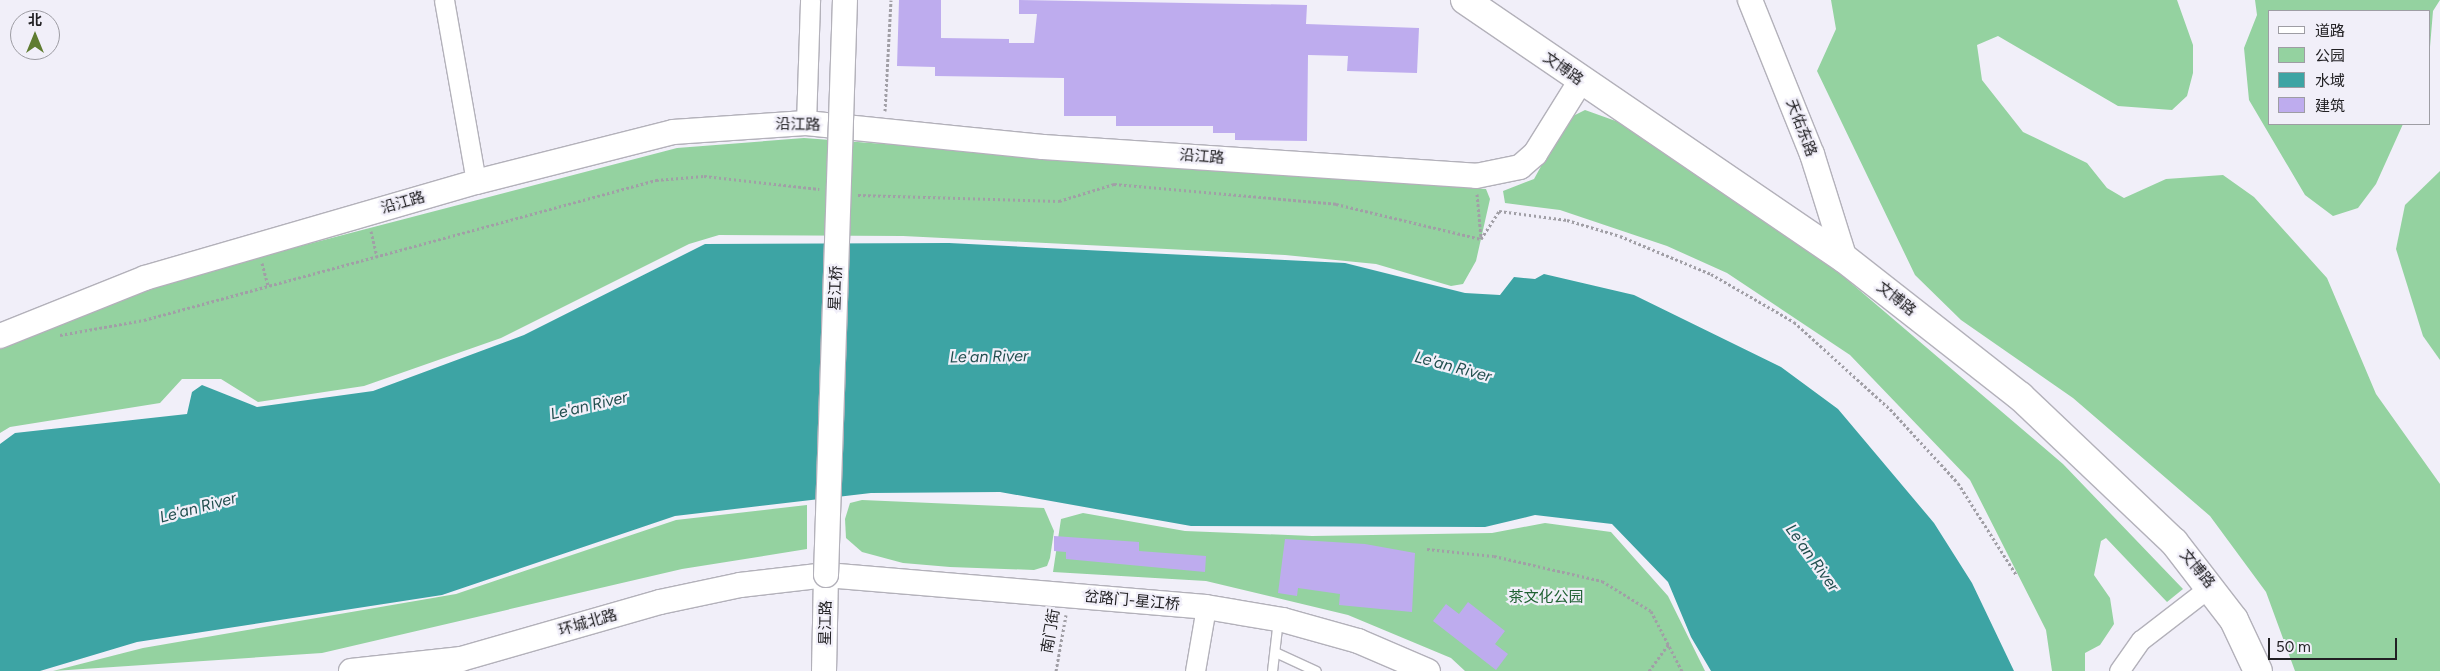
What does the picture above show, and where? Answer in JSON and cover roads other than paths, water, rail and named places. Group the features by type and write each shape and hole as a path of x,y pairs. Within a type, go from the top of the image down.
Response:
{"main road":[{"name":"文博路","path":"1465,0 1580,82 1845,259 2020,396 2133,502 2211,586 2258,671"}],"street":[{"path":"444,0 476,182"},
{"path":"806,123 810,0"},
{"name":"星江桥","path":"826,575 845,0"},
{"name":"天佑东路","path":"1750,0 1812,154 1845,259"},
{"name":"沿江路","path":"0,336 144,278 476,182 673,132 806,123 884,132 1476,176 1520,167 1535,154 1580,82"},
{"name":"岔路门-星江桥","path":"826,575 1206,607 1278,619 1358,641 1428,671"},
{"name":"环城北路","path":"351,671 461,665 660,602 740,585 826,575"},
{"name":"星江路","path":"824,671 826,575"},
{"path":"2119,671 2141,640 2211,586"},
{"path":"1195,671 1206,607"}],"lane":[{"path":"1272,671 1278,619"},
{"path":"1275,652 1316,671"}],"water":[{"name":"Le'an River","path":"949,243 1345,263 1465,293 1500,295 1514,277 1535,279 1544,274 1634,295 1781,367 1838,409 1934,523 1972,583 2014,671 1711,671 1691,637 1668,582 1612,524 1535,515 1485,527 1191,526 1000,492 871,493 675,516 442,595 137,642 40,671 0,671 0,444 15,433 187,414 192,392 202,385 257,407 373,391 524,335 705,244"}],"park label":[{"name":"茶文化公园","path":"1546,598"}]}
